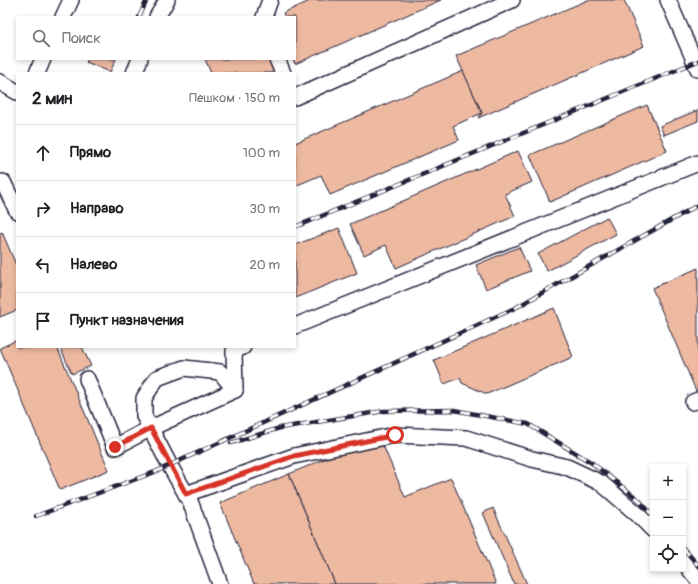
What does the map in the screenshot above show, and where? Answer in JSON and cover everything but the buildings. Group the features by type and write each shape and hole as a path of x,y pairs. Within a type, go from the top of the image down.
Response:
{"lane":[{"path":"63,16 71,0"},
{"path":"158,16 167,0"},
{"path":"264,16 270,0"},
{"path":"296,97 512,0"},
{"path":"668,0 698,69"},
{"path":"37,72 43,60"},
{"path":"134,72 140,60"},
{"path":"277,60 283,72"},
{"path":"0,82 16,91"},
{"path":"296,326 698,163"},
{"path":"3,182 16,209"},
{"path":"235,390 234,351 241,348"},
{"path":"220,584 190,501 144,416 144,398 157,378 184,368 220,372 235,390"},
{"path":"88,379 115,447 151,428 235,390"},
{"path":"186,494 294,456 395,435 466,438 532,459 566,467 600,483 636,513 650,527"},
{"path":"686,565 698,580"}],"railway":[{"path":"139,16 147,0"},
{"path":"296,227 698,61"},
{"path":"36,516 155,472 517,307 698,205"},
{"path":"231,443 280,428 384,411 454,410 528,424 592,463 639,500 650,513"},
{"path":"686,551 698,565"}],"route":[{"path":"115,447 151,428 186,494 294,456 395,435"}]}
